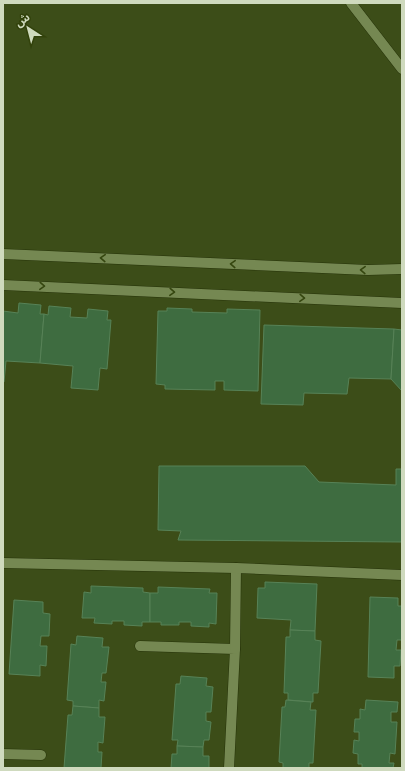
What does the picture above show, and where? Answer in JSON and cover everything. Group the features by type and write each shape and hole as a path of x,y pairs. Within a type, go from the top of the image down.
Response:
{"street":[{"path":"351,3 402,69"},
{"path":"3,254 368,270 402,269"},
{"path":"3,284 402,304"},
{"path":"3,564 236,568 402,575"},
{"path":"229,768 236,568"},
{"path":"140,646 234,649"},
{"path":"3,754 41,756"}],"building":[{"path":"19,303 41,305 40,314 44,314 40,363 6,361 3,382 3,311 18,313"},
{"path":"49,306 71,308 70,317 87,318 88,309 108,311 107,320 111,320 107,369 100,368 98,390 71,388 73,366 40,363 44,314 48,315"},
{"path":"167,308 192,309 192,312 227,313 227,309 260,310 258,391 224,390 224,381 215,381 215,390 165,389 165,385 156,384 158,311 167,311"},
{"path":"264,325 394,329 391,379 349,378 347,394 304,393 303,405 261,404"},
{"path":"394,329 402,330 402,391 391,379"},
{"path":"159,466 305,466 319,482 396,485 396,469 402,469 402,542 178,540 181,531 158,530"},
{"path":"265,582 317,584 315,631 290,630 291,620 257,618 258,588 265,588"},
{"path":"91,586 143,588 143,592 150,593 150,622 142,622 142,626 124,625 124,621 112,621 112,624 94,623 95,618 82,618 84,592 91,593"},
{"path":"158,587 210,589 209,593 217,593 216,624 209,623 209,627 191,626 191,622 179,622 179,625 161,625 161,622 150,622 150,593 158,593"},
{"path":"370,597 398,598 398,606 402,606 402,640 397,640 396,650 401,650 400,666 394,666 394,678 368,677"},
{"path":"14,600 43,602 43,613 50,614 49,636 41,636 40,646 47,646 46,666 40,665 40,676 9,674"},
{"path":"290,630 315,631 315,640 321,641 318,693 313,693 313,702 288,700 288,693 284,693 286,637 290,637"},
{"path":"77,636 103,638 102,647 109,647 106,673 102,673 101,682 106,682 104,701 99,700 99,708 73,706 73,701 67,700 71,644 76,645"},
{"path":"181,676 207,678 206,686 213,687 211,712 206,712 206,721 211,722 209,740 204,740 203,747 177,746 178,740 172,740 176,684 180,684"},
{"path":"286,700 311,702 310,710 316,710 313,763 309,763 309,768 283,768 283,763 279,762 282,707 285,707"},
{"path":"366,700 398,702 397,712 391,712 391,722 397,722 395,754 390,753 389,763 394,763 393,768 362,768 362,764 358,764 358,754 353,753 354,740 359,741 359,732 354,732 355,719 360,719 360,709 365,710"},
{"path":"73,706 99,708 99,717 105,717 103,743 98,742 98,752 102,752 101,768 64,768 68,715 72,715"},
{"path":"177,746 203,747 203,756 209,756 209,768 171,768 172,754 177,754"}]}
